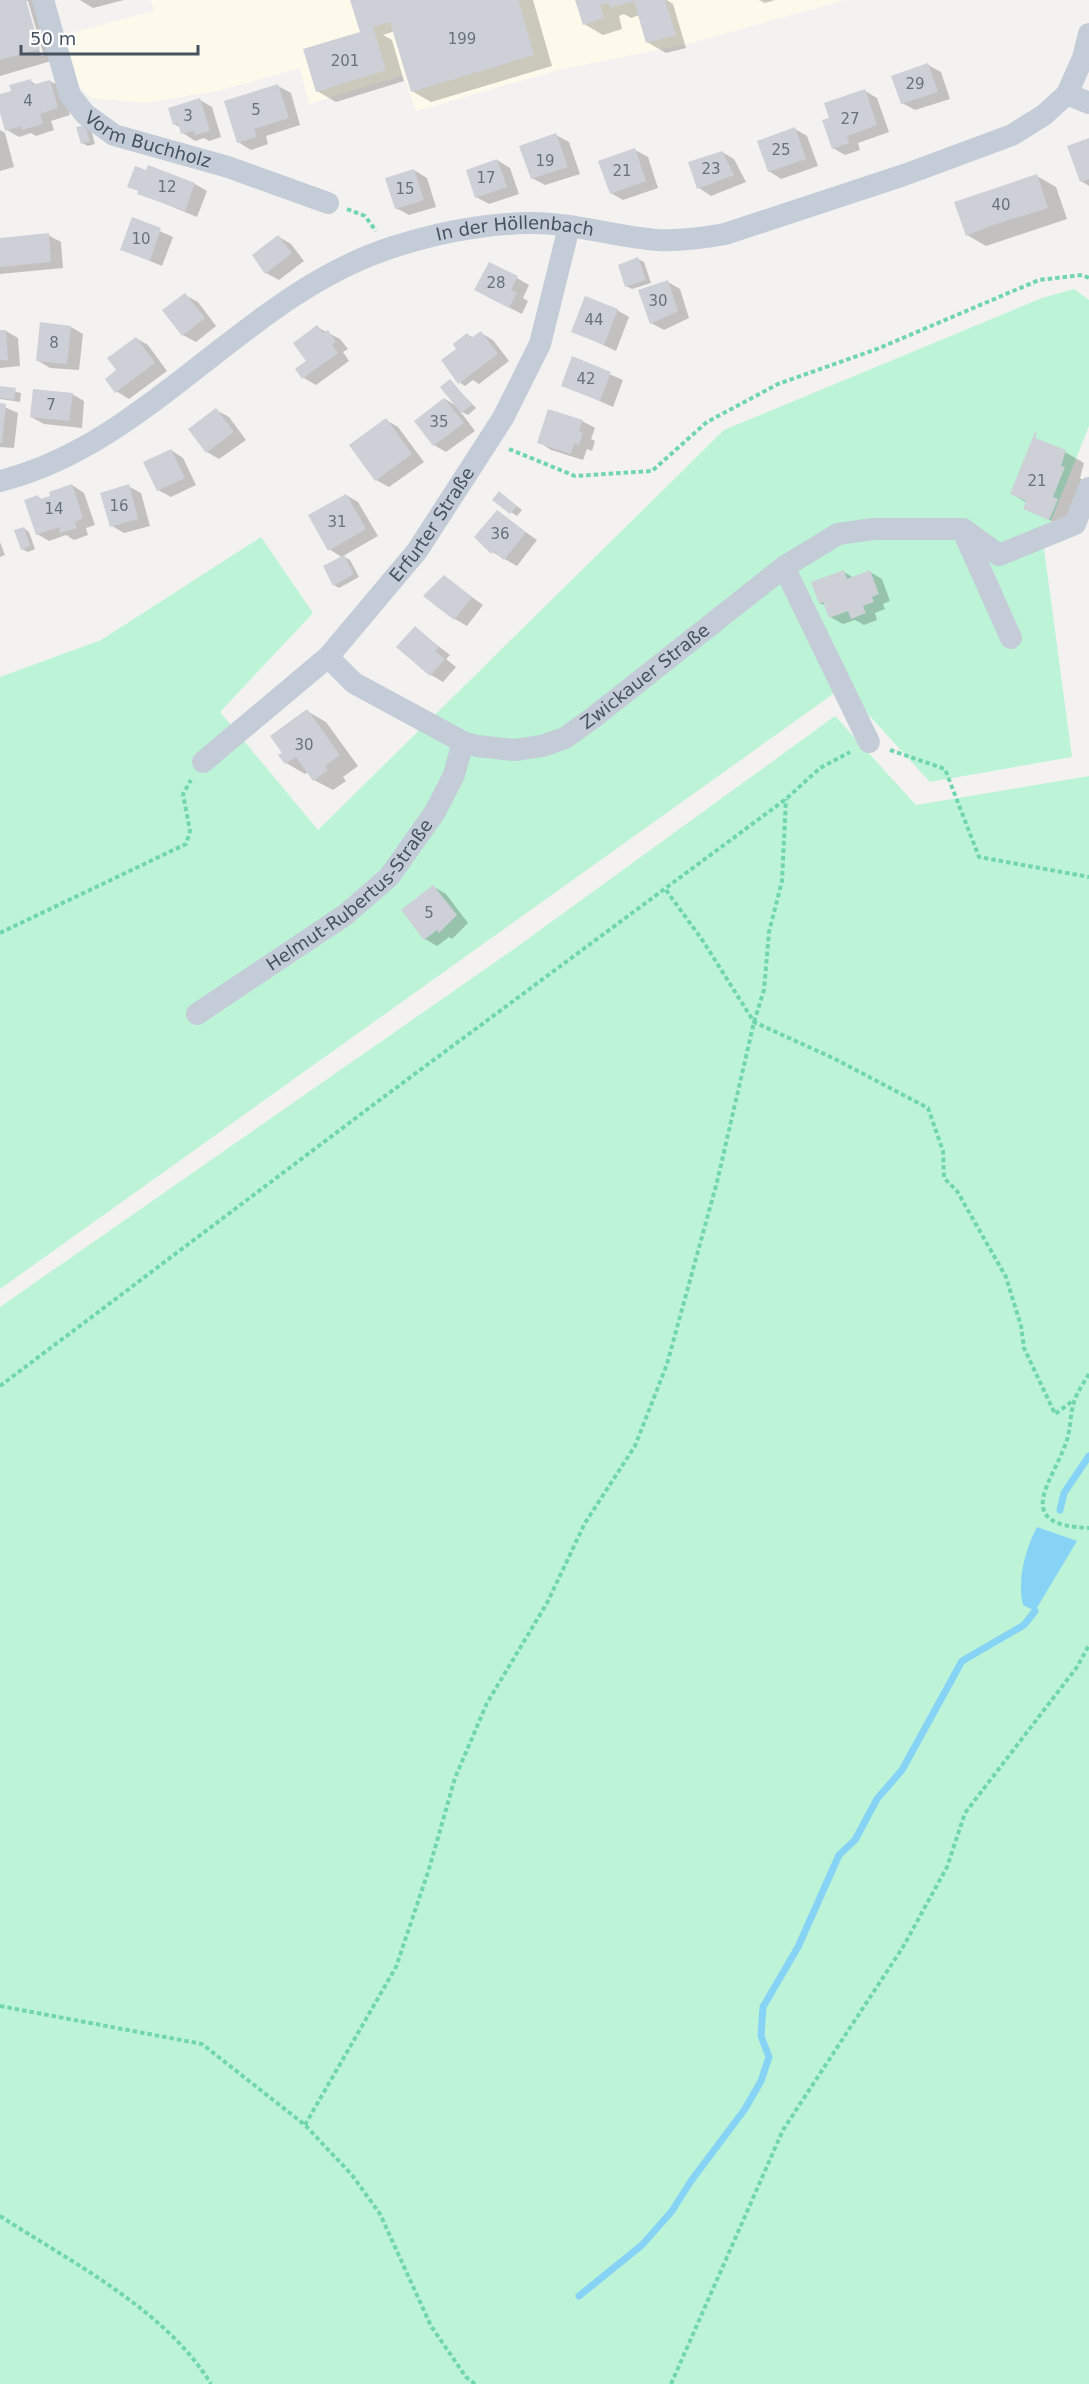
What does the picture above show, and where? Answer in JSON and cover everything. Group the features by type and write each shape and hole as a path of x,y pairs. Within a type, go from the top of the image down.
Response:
{"street":[{"name":"Vorm Buchholz","path":"43,0 70,95 86,114 114,135 228,167 328,203"},
{"path":"1089,34 1083,58 1067,94 1089,103"},
{"name":"In der Höllenbach","path":"0,481 27,474 98,441 305,288 389,249 459,231 528,223 658,240 695,240 725,234 903,175 1012,135 1044,115 1067,94"},
{"name":"Erfurter Straße","path":"202,762 328,657 417,551 503,418 540,344 569,227"},
{"path":"963,530 999,555 1075,524 1089,488"},
{"name":"Zwickauer Straße","path":"328,657 354,683 463,742 514,750 542,746 565,738 784,567 838,534 873,529 963,530"},
{"path":"963,530 1011,638"},
{"path":"784,567 869,742"},
{"name":"Helmut-Rubertus-Straße","path":"197,1014 345,915 388,877 435,812 454,775 463,742"}],"path":[{"path":"489,441 575,476 652,471 707,422 778,384 877,349 1039,280 1082,275 1089,278"},
{"path":"0,1386 381,1099 666,890 786,799 820,768 869,742 945,769 979,857 1089,877"},
{"path":"0,933 186,844 190,831 183,794 202,762"},
{"path":"305,2125 396,1967 429,1869 455,1778 487,1703 547,1602 585,1523 635,1446 667,1364 717,1182 754,1022 764,990 770,932 782,881 786,799"},
{"path":"666,890 703,941 754,1022 835,1059 928,1108 943,1151 944,1178 957,1191 1006,1277 1021,1326 1024,1348 1055,1414 1074,1400"},
{"path":"1089,1374 1074,1400 1067,1440 1041,1500 1044,1512 1054,1522 1089,1528"},
{"path":"671,2384 783,2130 903,1947 947,1866 965,1813 1077,1667 1089,1645"},
{"path":"0,2006 202,2044 305,2125 352,2175 380,2214 431,2326 466,2377 475,2384"},
{"path":"0,2216 129,2299 195,2359 211,2384"},
{"path":"464,2384 466,2377"}],"shaded area":[{"path":"151,0 845,0 687,44 558,70 416,111 404,75 309,104 300,68 217,91 144,103 92,98 79,87 63,35 154,11"}],"green space":[{"path":"1074,289 1089,300 1089,426 1043,541 1072,757 930,782 843,687 0,1289 0,677 101,640 261,537 313,613 220,712 318,830 724,430 1042,298"},
{"path":"835,716 916,805 1089,776 1089,2384 0,2384 0,1307 514,949"}],"water":[{"path":"1037,1527 1077,1541 1035,1611 1023,1605 1021,1586 1026,1555"}],"building":[{"path":"0,0 26,0 40,49 0,60"},
{"path":"350,0 518,0 534,55 411,92 390,22 373,27 386,70 316,92 303,49 360,32"},
{"path":"575,0 665,0 676,35 646,43 634,1 610,8 609,3 600,5 604,18 583,25"},
{"path":"928,63 938,92 901,104 891,76"},
{"path":"31,79 32,85 50,80 58,108 40,114 43,124 22,130 21,126 5,131 0,113 0,94 11,91 9,85"},
{"path":"278,84 289,118 254,129 257,137 237,143 224,101"},
{"path":"865,89 877,125 847,136 849,143 832,149 822,120 829,118 824,103"},
{"path":"200,98 210,131 195,135 194,131 181,134 178,123 173,125 168,108"},
{"path":"85,125 90,141 81,144 76,127"},
{"path":"795,127 806,159 768,172 757,141"},
{"path":"556,133 568,167 531,179 519,146"},
{"path":"1089,138 1089,179 1080,182 1067,146"},
{"path":"635,148 646,181 610,194 598,161"},
{"path":"722,151 734,175 697,189 688,162"},
{"path":"497,159 507,187 475,198 466,170"},
{"path":"148,165 195,183 185,211 137,194 138,191 127,187 135,166 146,170"},
{"path":"414,169 424,200 395,209 385,178"},
{"path":"1037,174 1048,208 966,236 954,202"},
{"path":"132,217 161,228 150,261 120,250"},
{"path":"49,233 51,262 0,267 0,238"},
{"path":"278,235 292,253 265,274 252,255"},
{"path":"638,257 646,280 625,287 618,265"},
{"path":"489,262 518,276 511,290 517,292 509,308 474,290"},
{"path":"668,280 678,311 650,324 638,290"},
{"path":"185,293 205,318 182,336 162,310"},
{"path":"585,296 618,309 604,345 571,332"},
{"path":"40,322 71,326 67,364 36,361"},
{"path":"317,325 323,333 328,330 336,342 332,345 338,353 302,379 295,369 306,361 293,343"},
{"path":"0,330 6,330 8,360 0,360"},
{"path":"481,331 498,354 458,384 441,360 456,349 453,344 467,333 471,338"},
{"path":"136,337 155,363 115,393 105,379 116,370 107,358"},
{"path":"572,356 611,372 600,401 561,386"},
{"path":"450,379 472,405 461,413 440,387"},
{"path":"0,386 16,388 14,400 0,398"},
{"path":"33,389 73,393 69,421 30,417"},
{"path":"444,398 464,423 433,446 414,421"},
{"path":"0,403 6,404 2,443 0,443"},
{"path":"216,408 234,432 206,453 188,429"},
{"path":"548,409 583,420 579,431 583,433 579,445 574,443 571,454 537,443"},
{"path":"386,418 412,454 375,481 349,445"},
{"path":"1035,432 1037,433 1035,438 1066,450 1061,466 1065,467 1053,497 1058,499 1049,520 1023,509 1026,501 1010,494"},
{"path":"171,449 185,478 157,491 143,462"},
{"path":"72,484 83,518 75,522 77,528 60,533 59,527 36,535 24,500 38,495 40,499 50,496 49,492"},
{"path":"129,484 138,519 110,527 100,493"},
{"path":"499,491 517,506 510,514 492,500"},
{"path":"346,494 366,529 328,551 308,515"},
{"path":"497,510 526,532 504,560 493,551 491,554 474,537"},
{"path":"24,527 30,546 21,550 14,530"},
{"path":"344,555 354,574 333,586 323,566"},
{"path":"844,570 847,579 870,570 879,594 872,597 874,602 863,606 866,613 851,619 848,611 829,618 823,602 819,604 811,582"},
{"path":"444,575 472,597 454,620 423,596"},
{"path":"415,626 439,647 435,651 445,659 430,676 396,647"},
{"path":"307,709 340,755 325,766 328,770 313,781 296,757 285,764 278,755 282,753 270,736"},
{"path":"433,885 457,915 439,933 437,930 424,940 401,910"}],"waterway":[{"path":"1060,1510 1064,1493 1089,1456"},
{"path":"579,2296 642,2245 672,2211 691,2181 745,2109 761,2081 769,2057 761,2036 763,2007 798,1947 839,1855 855,1840 877,1799 902,1770 962,1661 1024,1625 1035,1611"}]}
